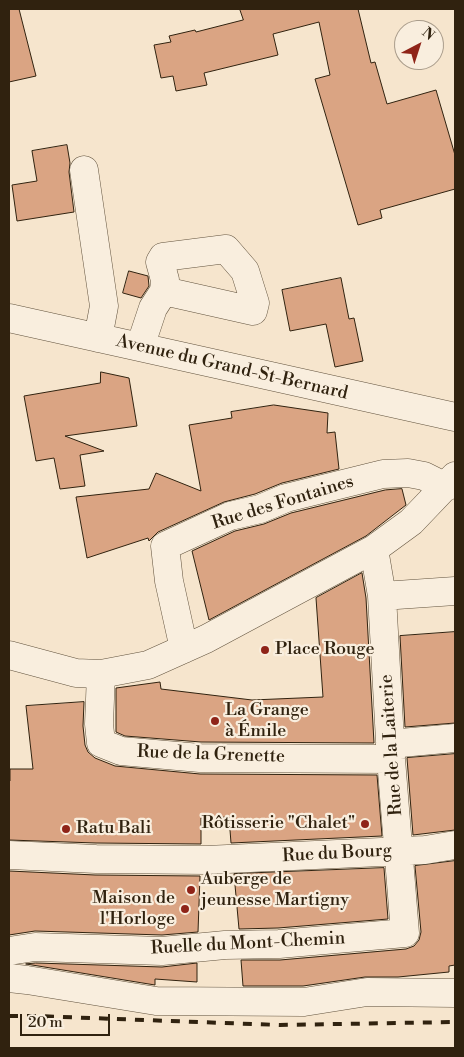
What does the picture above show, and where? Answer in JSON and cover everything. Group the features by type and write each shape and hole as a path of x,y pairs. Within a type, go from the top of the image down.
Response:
{"street":[{"path":"84,170 104,306 98,338"},
{"path":"140,347 153,308 164,291"},
{"name":"Avenue du Grand-St-Bernard","path":"9,318 455,417"},
{"name":"Rue des Fontaines","path":"184,648 169,581 166,546 230,516 260,510 286,498 383,474 408,473 451,481"},
{"name":"Rue des Fontaines","path":"9,655 76,673 101,674 148,665 206,639 374,549 412,522 451,481"},
{"name":"Rue de la Laiterie","path":"374,549 382,596 391,752 400,851"},
{"path":"382,596 455,591"},
{"name":"Rue de la Grenette","path":"101,674 99,724 101,743 121,751 200,758 391,752 455,738"},
{"name":"Rue du Bourg","path":"9,855 96,859 206,860 425,850 455,845"},
{"name":"Ruelle du Mont-Chemin","path":"9,951 34,948 162,951 279,944 405,933 400,851"},
{"path":"9,978 156,1001 304,1002 367,992 455,993"}],"building":[{"path":"9,9 19,9 36,76 9,82"},
{"path":"240,9 358,9 371,63 375,62 387,104 436,90 455,155 455,189 380,210 382,218 358,225 315,79 330,75 319,22 273,34 278,55 204,73 207,85 176,91 173,76 161,78 154,45 171,42 169,36 195,30 196,32 243,20"},
{"path":"67,145 74,212 17,221 12,185 37,181 32,151"},
{"path":"129,271 148,276 149,286 141,298 123,293"},
{"path":"341,278 349,319 354,318 363,361 335,367 326,324 290,331 282,290"},
{"path":"101,372 129,378 137,426 65,436 104,451 80,455 85,486 60,489 54,458 36,461 24,396 100,383"},
{"path":"274,405 328,413 327,433 335,432 339,469 282,483 255,494 224,502 158,532 149,541 148,538 87,558 76,497 149,489 156,473 201,491 189,425 232,418 231,412"},
{"path":"402,489 406,505 366,536 209,620 192,551 235,531 264,524 291,513 385,490"},
{"path":"362,573 366,598 374,743 201,742 125,736 116,732 116,688 160,682 161,689 252,700 323,697 316,598"},
{"path":"455,632 455,723 405,727 400,636"},
{"path":"84,702 83,726 85,745 88,752 95,758 115,766 200,774 377,775 382,836 231,843 229,817 201,818 201,844 9,840 10,769 33,769 26,706"},
{"path":"455,754 455,830 413,835 407,758"},
{"path":"455,861 455,965 449,966 449,972 398,977 365,977 303,986 243,986 241,960 280,960 406,949 414,946 419,940 421,932 415,866"},
{"path":"384,868 388,919 278,928 239,929 234,874"},
{"path":"9,871 95,875 200,876 198,932 162,935 35,931 9,935"},
{"path":"197,963 197,982 155,979 155,985 26,964 162,967"}],"railway":[{"path":"9,1016 280,1025 455,1022"}],"place":[{"name":"Place Rouge","path":"265,650"},
{"name":"La Grange à Émile","path":"215,721"},
{"name":"Rôtisserie \"Chalet\"","path":"365,824"},
{"name":"Ratu Bali","path":"66,829"},
{"name":"Auberge de jeunesse Martigny","path":"191,890"},
{"name":"Maison de l'Horloge","path":"185,909"}]}
